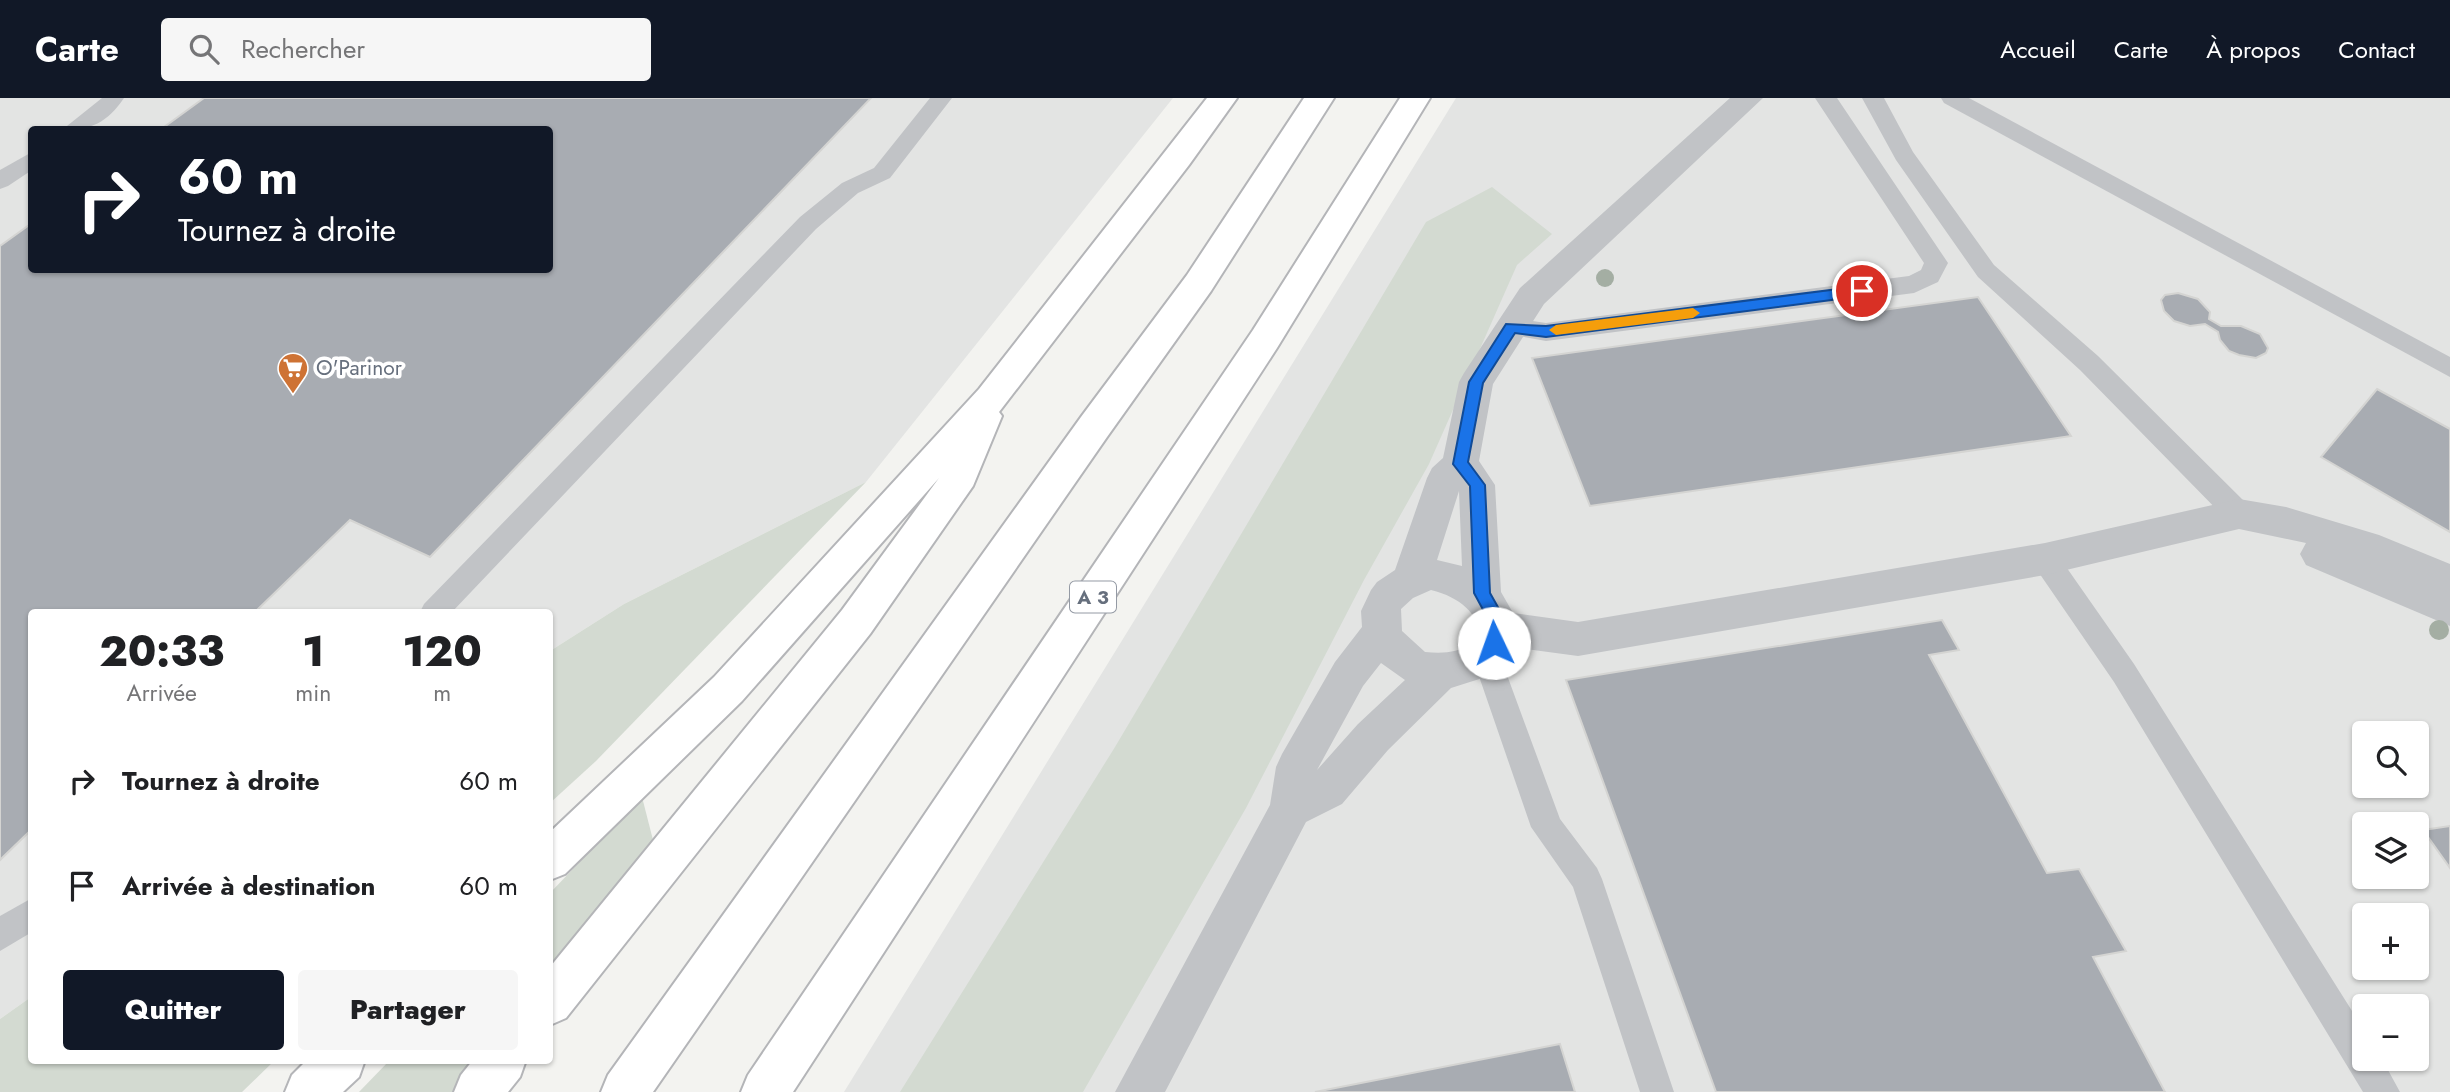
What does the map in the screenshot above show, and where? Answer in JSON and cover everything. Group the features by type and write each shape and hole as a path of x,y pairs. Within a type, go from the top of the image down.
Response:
{"highway":[{"path":"553,857 728,689 861,543 934,457 991,398 1222,98"},
{"path":"625,1092 1199,282 1319,98"},
{"name":"A 3","path":"765,1092 1265,339 1415,98"},
{"path":"553,998 856,622 960,476 991,398"},
{"path":"309,1092 338,1064"},
{"path":"478,1092 500,1064"}],"street":[{"path":"1412,577 1446,478 1460,464 1476,382 1532,296 1748,98"},
{"path":"1460,464 1477,485 1482,593"},
{"path":"2239,514 2319,554 2450,610"},
{"path":"1492,642 1578,639 2045,559 2239,514 2286,522 2379,550 2450,581"},
{"path":"1450,575 1482,593 1495,616 1492,642 1473,665 1458,671 1421,669 1403,660 1390,646 1382,631 1380,614 1386,598 1397,585 1412,577 1450,575"},
{"path":"1139,1092 1291,808 1297,767 1349,674 1382,631"},
{"path":"1291,808 1327,790 1373,737 1440,672"}],"lane":[{"path":"79,126 107,106 113,98"},
{"path":"437,609 808,223 850,188 882,173 941,98"},
{"path":"1511,327 1546,331 1573,328 1914,284 1930,276 1936,263 1826,98"},
{"path":"1873,98 1904,155 1986,271 2089,363 2239,514"},
{"path":"1952,98 2450,368"},
{"path":"0,181 28,162"},
{"path":"2045,559 2124,673 2383,1092"},
{"path":"1492,642 1547,827 1586,878 1657,1092"},
{"path":"0,935 28,916"}],"shaded area":[{"path":"0,98 1173,98 866,482 624,604 553,649 553,609 28,609 28,999 0,1019"},
{"path":"1456,98 2450,98 2450,1092 844,1092"},
{"path":"1492,187 1552,234 1517,265 1429,464 1364,580 1246,808 1083,1092 900,1092 1115,747 1426,222"},
{"path":"866,482 596,761 553,800 553,649 624,604"},
{"path":"642,797 653,840 553,965 553,890"},
{"path":"28,999 28,1064 271,1064 242,1092 0,1092 0,1019"},
{"path":"386,1064 475,1064 452,1092 359,1092"}],"building":[{"name":"O'Parinor","path":"204,98 871,98 430,557 350,520 258,609 28,609 28,833 0,860 0,246 28,226 28,273 553,273 553,126 166,126"},
{"path":"2178,293 2198,299 2210,312 2209,319 2221,326 2241,326 2260,334 2268,348 2266,353 2256,358 2239,355 2229,351 2220,340 2218,332 2205,324 2190,326 2174,321 2164,311 2161,300 2165,295"},
{"path":"1978,297 2071,436 1590,506 1532,358"},
{"path":"2377,389 2450,429 2450,532 2321,457"},
{"path":"1942,620 1959,650 1929,655 2047,873 2079,869 2126,951 2093,957 2165,1092 1716,1092 1566,680"},
{"path":"2450,826 2450,868 2429,838 2429,829"},
{"path":"1560,1044 1575,1092 1315,1092"}],"slow traffic":[{"path":"1556,330 1693,313"}],"place":[{"name":"O'Parinor","path":"293,395"}],"route":[{"path":"1494,643 1497,628 1495,616 1482,593 1477,485 1460,464 1476,382 1511,327 1546,331 1862,291"}]}
